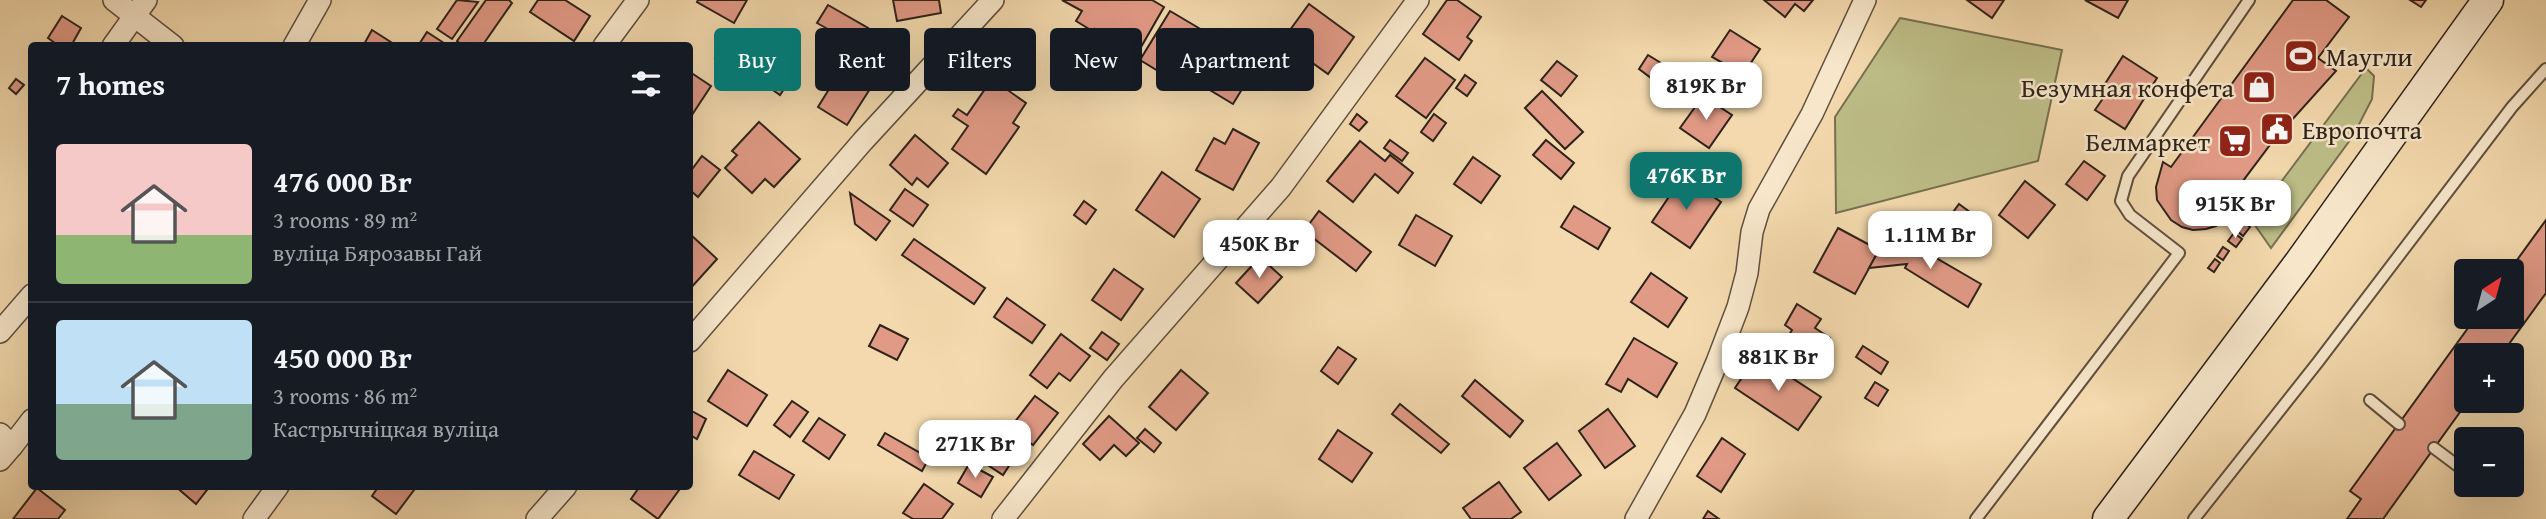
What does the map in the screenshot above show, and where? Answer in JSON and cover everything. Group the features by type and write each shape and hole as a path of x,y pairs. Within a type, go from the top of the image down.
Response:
{"main road":[{"path":"2108,519 2306,254 2488,0"}],"street":[{"path":"114,0 141,8 170,42"},
{"path":"296,42 320,0"},
{"path":"607,42 638,0"},
{"path":"693,338 863,141 993,0"},
{"path":"1003,519 1114,379 1281,187 1418,0"},
{"path":"1636,519 1695,414 1717,362 1741,296 1752,232 1759,209 1812,114 1866,0"},
{"path":"116,42 141,8"},
{"path":"0,331 28,300"},
{"path":"4,447 28,424"},
{"path":"254,519 275,490"},
{"path":"537,519 562,490"}],"lane":[{"path":"1976,519 2179,253 2130,215 2121,201 2128,176 2249,0"},
{"path":"2194,519 2318,362 2512,107 2546,69"},
{"path":"2370,400 2399,424"},
{"path":"2434,448 2454,462"}],"green space":[{"path":"1900,18 2062,50 2038,161 1836,213 1835,117"},
{"path":"2366,68 2374,76 2372,99 2353,136 2271,248 2252,221"}],"building":[{"path":"457,0 478,2 452,39 437,29"},
{"path":"486,0 509,0 512,3 485,42 457,41"},
{"path":"538,0 565,0 590,16 574,41 530,12"},
{"path":"747,0 734,23 697,2"},
{"path":"893,0 939,0 941,13 897,21"},
{"path":"1062,0 1152,0 1164,7 1142,45 1142,28 1087,28 1076,21 1082,11"},
{"path":"1447,0 1457,0 1481,17 1467,37 1472,41 1459,60 1423,34"},
{"path":"1764,0 1813,0 1804,11 1795,4 1785,17"},
{"path":"1967,0 2004,0 1992,18"},
{"path":"2085,0 2128,0 2118,18"},
{"path":"2293,0 2326,0 2349,17 2318,58 2336,71 2273,141 2240,185 2238,204 2231,215 2216,226 2206,229 2182,227 2171,220 2157,200 2156,187 2163,162 2171,167"},
{"path":"2410,0 2426,0 2421,7"},
{"path":"1309,4 1354,37 1328,74 1314,64 1314,28 1291,28"},
{"path":"828,5 868,28 826,28 817,23"},
{"path":"1170,11 1199,28 1160,28"},
{"path":"62,16 81,28 73,42 54,42 48,38"},
{"path":"372,30 391,42 365,42"},
{"path":"1730,30 1760,49 1733,90 1714,77 1723,63 1712,57"},
{"path":"427,32 442,42 421,42"},
{"path":"1156,34 1156,70 1142,61"},
{"path":"1648,55 1661,63 1651,78 1639,69"},
{"path":"2123,56 2157,78 2125,129 2095,110 2106,94 2101,90"},
{"path":"1425,58 1455,80 1426,118 1396,96"},
{"path":"1557,61 1577,76 1561,96 1541,80"},
{"path":"693,74 711,86 693,113"},
{"path":"1465,75 1476,83 1467,96 1456,88"},
{"path":"16,79 24,85 16,94 9,88"},
{"path":"828,91 869,91 847,125 818,107"},
{"path":"984,91 1009,91 1026,103 1013,123 1019,127 986,174 952,149 968,126 953,116 958,109 967,115"},
{"path":"1211,91 1241,91 1233,104"},
{"path":"1542,91 1583,132 1565,149 1525,108"},
{"path":"1703,96 1732,115 1709,148 1680,128"},
{"path":"1357,114 1367,122 1359,131 1350,124"},
{"path":"1434,114 1446,123 1433,141 1421,132"},
{"path":"759,122 800,159 774,187 765,179 752,193 725,168 737,155 732,151"},
{"path":"1233,129 1259,143 1233,190 1196,170 1214,138 1225,144"},
{"path":"915,135 948,163 928,187 917,178 912,185 890,165"},
{"path":"1390,140 1408,153 1402,161 1384,148"},
{"path":"1546,140 1574,163 1561,179 1533,155"},
{"path":"1360,141 1385,161 1390,155 1413,173 1398,193 1375,174 1353,202 1327,181"},
{"path":"702,156 720,170 698,197 693,193 693,168"},
{"path":"1473,157 1500,176 1481,203 1454,184"},
{"path":"2084,161 2105,176 2087,200 2066,184"},
{"path":"1162,172 1200,199 1174,237 1136,210"},
{"path":"1683,176 1721,202 1690,248 1652,222"},
{"path":"2025,181 2055,205 2028,238 1999,215"},
{"path":"905,189 928,205 913,226 890,210"},
{"path":"850,193 890,221 876,240 855,224"},
{"path":"1084,201 1096,210 1086,224 1074,215"},
{"path":"1959,204 1986,224 1970,246 1943,226"},
{"path":"1574,206 1610,228 1598,249 1561,227"},
{"path":"1319,211 1371,252 1356,271 1304,231"},
{"path":"1416,215 1452,236 1435,266 1399,245"},
{"path":"2546,220 2546,293 2524,323 2524,259 2518,259"},
{"path":"2242,221 2250,227 2243,236 2236,230"},
{"path":"1838,228 1879,250 1855,294 1814,272"},
{"path":"2234,233 2242,239 2236,247 2228,241"},
{"path":"693,237 717,259 693,286"},
{"path":"914,239 985,288 974,304 902,255"},
{"path":"1912,244 1981,284 1968,307 1905,268 1907,264 1869,268 1879,250"},
{"path":"2223,247 2229,251 2223,260 2217,256"},
{"path":"1260,257 1282,277 1258,303 1236,283"},
{"path":"2215,259 2220,263 2214,272 2208,268"},
{"path":"1114,269 1143,289 1121,320 1092,300"},
{"path":"1651,273 1687,298 1668,327 1631,302"},
{"path":"1007,298 1045,325 1032,343 994,317"},
{"path":"1797,304 1821,319 1815,328 1830,338 1812,367 1781,348 1792,330 1785,325"},
{"path":"880,325 908,339 897,360 869,346"},
{"path":"2467,329 2520,329 2510,343 2457,343"},
{"path":"1102,332 1119,344 1107,360 1090,348"},
{"path":"1061,334 1090,356 1070,381 1059,373 1047,388 1030,375"},
{"path":"1634,338 1677,363 1657,397 1628,379 1621,392 1606,384"},
{"path":"1863,346 1888,362 1881,374 1856,357"},
{"path":"1338,347 1356,359 1338,384 1321,371"},
{"path":"2454,347 2454,413 2459,413 2383,519 2347,519 2361,499 2350,491"},
{"path":"1757,355 1821,397 1798,430 1735,388"},
{"path":"728,370 767,395 747,426 708,401"},
{"path":"1181,370 1208,393 1176,430 1149,407"},
{"path":"1475,380 1523,421 1510,437 1462,396"},
{"path":"1875,382 1888,390 1878,406 1865,398"},
{"path":"1035,396 1058,413 1033,445 1010,428"},
{"path":"792,401 808,412 790,437 774,425"},
{"path":"1400,404 1449,444 1441,453 1392,414"},
{"path":"1608,409 1635,446 1605,468 1579,431"},
{"path":"693,412 706,419 697,439 693,437"},
{"path":"1109,416 1139,443 1126,456 1114,445 1100,460 1083,444"},
{"path":"819,418 845,435 829,459 803,441"},
{"path":"997,427 1023,444 1003,475 977,458"},
{"path":"1145,429 1161,443 1154,452 1137,438"},
{"path":"1338,430 1372,453 1352,482 1319,459"},
{"path":"885,433 929,458 922,471 878,445"},
{"path":"1722,438 1745,454 1721,492 1697,476"},
{"path":"1557,443 1581,475 1549,500 1524,468"},
{"path":"754,451 794,475 779,499 739,475"},
{"path":"969,464 993,477 981,497 958,483"},
{"path":"1499,482 1521,512 1511,519 1471,519 1463,508"},
{"path":"924,484 953,504 942,519 913,519 903,513"},
{"path":"35,490 40,490 65,510 58,519 13,519"},
{"path":"180,490 207,490 196,504"},
{"path":"376,490 414,490 396,514 372,496"},
{"path":"637,490 679,490 658,519 631,499"},
{"path":"1708,511 1719,519 1703,519"}],"place":[{"name":"Маугли","path":"2301,56"},
{"name":"Безумная конфета","path":"2259,87"},
{"name":"Европочта","path":"2277,129"},
{"name":"Белмаркет","path":"2235,141"}]}
